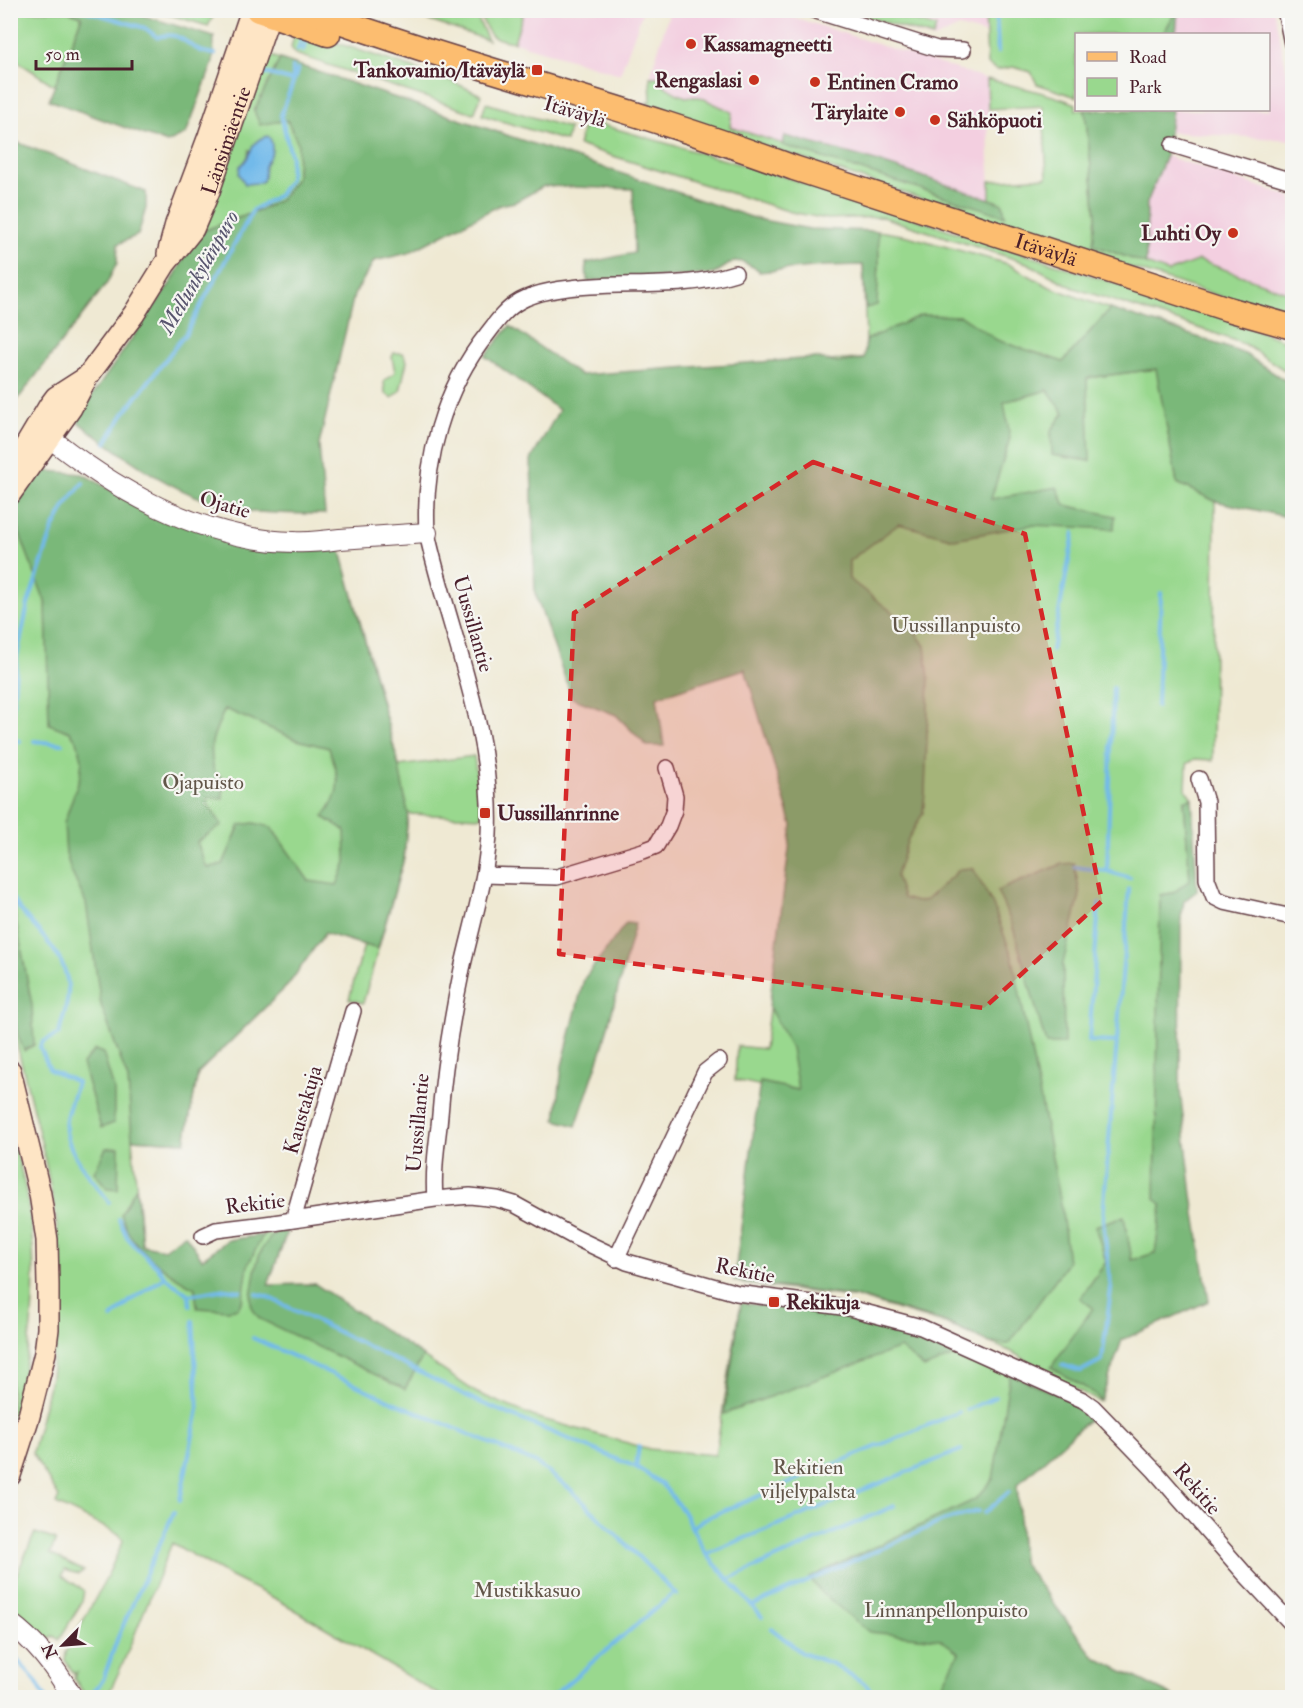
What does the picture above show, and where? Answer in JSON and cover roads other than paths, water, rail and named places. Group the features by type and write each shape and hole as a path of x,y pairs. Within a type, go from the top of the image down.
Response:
{"main road":[{"name":"Itäväylä","path":"308,10 458,61 736,146 794,168 1228,309 1293,327"},
{"name":"Itäväylä","path":"262,12 456,77 704,151 794,168"},
{"name":"Länsimäentie","path":"10,494 43,432 56,397 87,376 134,314 165,264 193,229 209,191 262,12"},
{"name":"Itäväylä","path":"1228,309 1293,337"},
{"name":"Länsimäentie","path":"10,472 43,432"},
{"path":"10,1071 40,1194 47,1240 47,1294 36,1352 35,1391 11,1468"}],"street":[{"path":"813,10 937,49 963,50"},
{"path":"1285,10 1293,45"},
{"path":"1173,145 1293,181"},
{"name":"Uussillantie","path":"435,1199 436,1149 447,1047 462,968 484,875 489,837 489,798 480,727 427,533 428,480 442,415 460,375 479,344 500,318 520,301 553,290 713,280 735,273"},
{"name":"Ojatie","path":"43,432 74,457 137,496 186,519 239,536 297,543 427,533"},
{"path":"484,875 557,877 656,846 674,810 675,796 668,768"},
{"path":"1199,779 1206,802 1207,879 1214,897 1224,902 1293,917"},
{"name":"Kaustakuja","path":"293,1220 353,1011"},
{"path":"616,1259 705,1072 719,1061"},
{"name":"Rekitie","path":"203,1236 216,1230 435,1199 470,1196 496,1199 514,1204 616,1259 722,1290 762,1298 849,1308 921,1327 1083,1400 1103,1415 1293,1624"},
{"path":"10,1623 47,1659 73,1698"}],"water":[{"path":"268,136 271,140 272,151 265,165 263,181 245,184 239,174 240,166 247,159 253,146 261,138"}],"waterway":[{"path":"84,10 145,28 157,37 176,36 201,51 215,54"},
{"path":"996,10 998,52"},
{"name":"Mellunkylänpuro","path":"298,50 301,40"},
{"name":"Mellunkylänpuro","path":"303,51 306,41"},
{"path":"262,74 293,81 293,67"},
{"name":"Mellunkylänpuro","path":"106,443 122,416 186,333 253,210 279,195 290,179 291,156 281,115 298,69"},
{"name":"Mellunkylänpuro","path":"12,716 17,656 28,604 53,529 67,503 83,483"},
{"path":"1052,650 1074,533"},
{"path":"1157,706 1161,593"},
{"path":"1107,871 1113,688"},
{"name":"Mellunkylänpuro","path":"10,790 12,740 20,741"},
{"path":"34,741 62,744"},
{"path":"1075,867 1107,871 1130,878"},
{"path":"1062,1365 1081,1371 1102,1360 1111,1289 1103,1220 1129,889"},
{"name":"Mellunkylänpuro","path":"10,895 54,950 66,974 67,999 59,1034 43,1042 40,1047 50,1070 77,1082 66,1119 68,1141 80,1163 109,1202"},
{"path":"1099,903 1089,1041 1117,1042"},
{"name":"Mellunkylänpuro","path":"119,1219 127,1237 136,1247 157,1266 165,1277 189,1295 190,1305"},
{"path":"112,1318 130,1301 165,1277"},
{"path":"189,1295 226,1289 240,1291"},
{"path":"257,1294 266,1296 479,1402 636,1467 662,1484 683,1511 706,1554 762,1617"},
{"name":"Mellunkylänpuro","path":"180,1500 198,1409 193,1321"},
{"path":"253,1338 391,1401 536,1463 570,1489 677,1595"},
{"path":"967,1410 995,1397"},
{"path":"692,1527 706,1518 959,1412"},
{"path":"636,1467 639,1446"},
{"path":"706,1554 961,1450"},
{"path":"984,1513 1009,1492"},
{"path":"729,1579 894,1506"},
{"path":"752,1606 943,1521 978,1511"},
{"name":"Mellunkylänpuro","path":"95,1690 103,1680 118,1637 174,1512"},
{"path":"550,1698 674,1593"},
{"path":"772,1629 802,1653 833,1664 864,1683 878,1698"},
{"path":"10,1652 36,1681 45,1697"}],"place":[{"name":"Kassamagneetti","path":"691,44"},
{"name":"Tankovainio/Itäväylä","path":"537,70"},
{"name":"Rengaslasi","path":"754,80"},
{"name":"Entinen Cramo","path":"815,82"},
{"name":"Tärylaite","path":"900,112"},
{"name":"Sähköpuoti","path":"935,120"},
{"name":"Luhti Oy","path":"1233,233"},
{"name":"Uussillanrinne","path":"485,813"},
{"name":"Rekikuja","path":"774,1302"}],"park label":[{"name":"Uussillanpuisto","path":"956,625"},
{"name":"Ojapuisto","path":"203,782"},
{"name":"Rekitien viljelypalsta","path":"808,1479"},
{"name":"Mustikkasuo","path":"527,1590"},
{"name":"Linnanpellonpuisto","path":"946,1610"}]}
